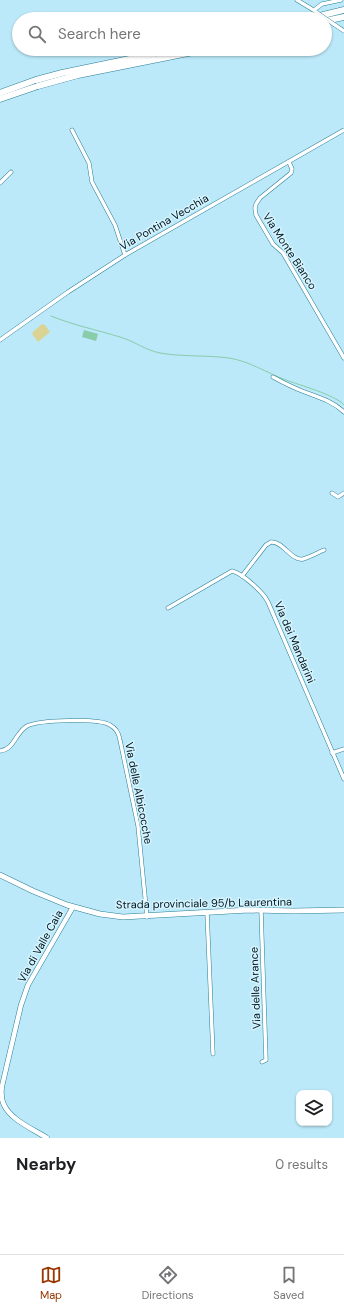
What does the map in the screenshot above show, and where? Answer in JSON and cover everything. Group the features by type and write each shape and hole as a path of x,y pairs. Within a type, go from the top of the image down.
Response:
{"highway":[{"path":"332,13 344,10"},
{"path":"332,20 344,17"},
{"path":"0,92 149,56"},
{"path":"77,73 170,56"},
{"path":"0,99 36,84"}],"main road":[{"name":"Strada provinciale 95/b Laurentina","path":"0,875 33,891 73,906 110,916 129,918 207,912 344,910"}],"street":[{"path":"297,0 315,11 322,4 341,0"},
{"path":"332,23 344,32"},
{"path":"72,130 89,163 92,182 115,225 125,255"},
{"name":"Via Pontina Vecchia","path":"0,340 68,292 125,255 344,130"},
{"name":"Via Monte Bianco","path":"289,162 292,170 291,174 260,198 255,205 255,213 273,244 283,253 344,358"},
{"path":"0,183 10,172"},
{"path":"273,377 294,388 326,399 344,412"},
{"path":"332,493 338,497 344,493"},
{"path":"168,608 231,571 242,576 270,542 277,543 301,559 324,550"},
{"name":"Via dei Mandarini","path":"242,576 262,593 268,602 344,779"},
{"name":"Via delle Albicocche","path":"0,751 10,747 24,729 30,725 60,721 76,721 105,723 115,729 120,740 138,826 147,917"},
{"path":"332,753 344,749"},
{"name":"Via di Valle Caia","path":"47,1138 16,1119 8,1111 2,1100 2,1086 21,1005 28,984 73,906"},
{"name":"Via delle Arance","path":"262,910 266,1060 262,1062"},
{"path":"207,912 213,1054"}],"shaded area":[{"path":"42,324 45,325 50,332 38,342 32,334"},
{"path":"84,330 98,334 96,341 82,337"}],"waterway":[{"path":"51,316 125,339 149,350 160,353 229,358 251,364 286,380 326,394 340,401 344,405"}]}
